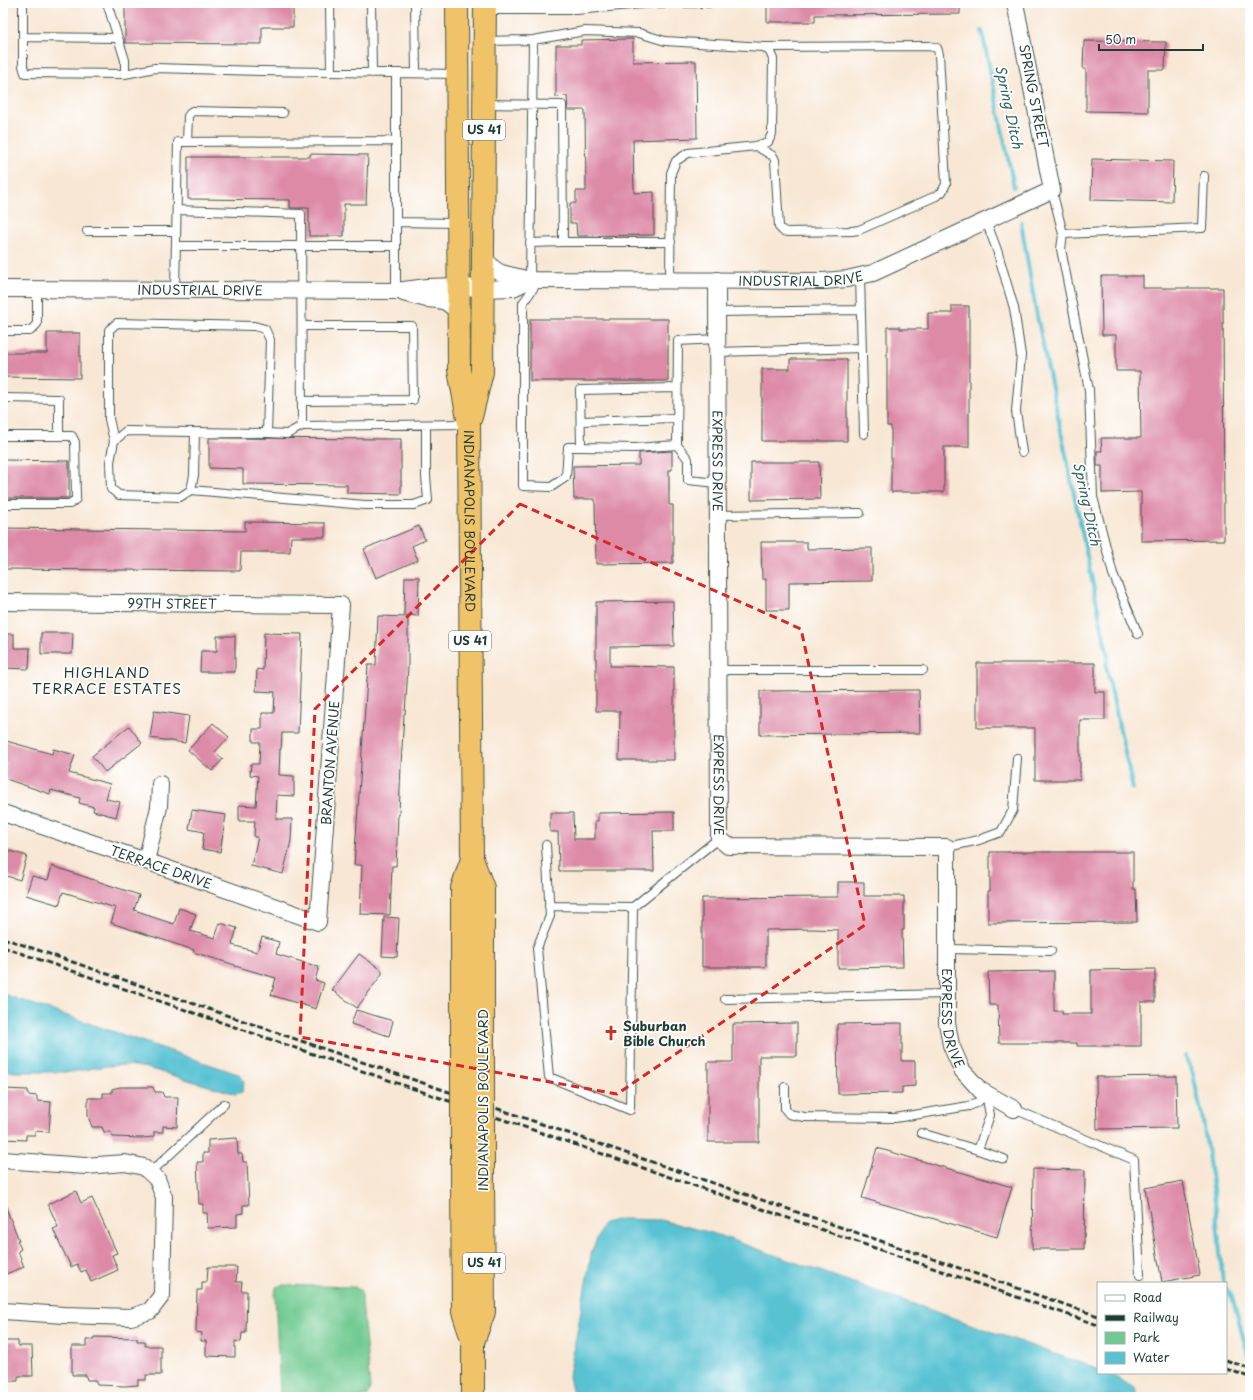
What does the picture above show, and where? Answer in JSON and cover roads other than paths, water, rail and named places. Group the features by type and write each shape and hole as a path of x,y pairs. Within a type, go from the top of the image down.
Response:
{"highway":[{"name":"INDIANAPOLIS BOULEVARD","path":"456,3 459,370 469,424 472,859 483,888 473,1037 473,1182 484,1312 473,1342 474,1397"},
{"name":"INDIANAPOLIS BOULEVARD","path":"469,424 482,372 485,7"}],"street":[{"name":"SPRING STREET","path":"1015,3 1052,190"},
{"name":"INDUSTRIAL DRIVE","path":"484,257 494,269 501,273 534,280 824,281 847,279 873,273 1052,190"},
{"name":"INDUSTRIAL DRIVE","path":"3,289 396,290 458,286 483,289 513,288 534,280"},
{"name":"EXPRESS DRIVE","path":"717,280 719,838 728,846 946,847 947,1023 951,1046 962,1070 980,1090 1014,1109"},
{"name":"INDUSTRIAL DRIVE","path":"396,290 427,299 446,302 459,312"},
{"name":"99TH STREET","path":"3,602 341,605"},
{"name":"BRANTON AVENUE","path":"318,922 341,605"},
{"path":"146,861 159,807 160,784"},
{"name":"TERRACE DRIVE","path":"3,813 146,861 318,922"},
{"path":"3,1160 85,1166 125,1163 144,1167 158,1179 164,1197 162,1295 150,1311 131,1317 64,1316 3,1311"}],"lane":[{"path":"23,3 22,66 25,73 125,74 155,68 457,74"},
{"path":"107,3 125,60 125,74"},
{"path":"330,3 330,72"},
{"path":"371,3 372,73"},
{"path":"415,3 416,73"},
{"path":"485,7 577,10 652,3 709,3"},
{"path":"485,41 533,40 585,31 638,33 665,41 764,48 929,46 937,48 939,54 946,184 942,192 936,196 859,230 783,231 779,227 775,160 773,156 756,146"},
{"path":"23,37 118,38"},
{"path":"533,40 530,243 534,280 523,303 523,486 551,487 566,477 568,447 635,448 677,445"},
{"path":"670,280 672,173 676,161 688,153 756,146 768,142 772,134 773,59 770,52 764,48"},
{"path":"396,73 396,290"},
{"path":"484,104 562,105 563,242"},
{"path":"187,142 188,116 192,111 283,113"},
{"path":"175,290 178,142 396,141"},
{"path":"1063,234 1202,228 1204,176"},
{"path":"1052,190 1063,234 1061,249 1088,390 1093,497 1113,574 1138,634"},
{"path":"176,210 300,214 302,426"},
{"path":"986,221 997,250 1015,315 1021,355 1016,410 1022,452"},
{"path":"396,222 458,223"},
{"path":"87,231 176,231"},
{"path":"530,243 671,242"},
{"path":"176,246 396,246"},
{"path":"860,276 864,434"},
{"path":"3,331 30,331 37,324 37,289"},
{"path":"717,312 861,310"},
{"path":"266,433 270,340 266,329 254,326 117,323 109,330 109,419 114,441 110,462 111,489 119,495 180,497 191,490 364,505 414,505 428,500 426,476 426,425"},
{"path":"302,326 412,326 413,400 302,401"},
{"path":"718,484 688,480 688,458 677,445 676,418 678,341 717,345 862,348"},
{"path":"581,448 580,390 677,388"},
{"path":"3,398 59,399 59,436"},
{"path":"581,421 676,418"},
{"path":"114,441 126,431 287,434 302,426 469,424"},
{"path":"191,490 194,475 195,432"},
{"path":"3,436 72,436 75,442 76,499 70,504 3,504"},
{"path":"718,515 860,513"},
{"path":"718,670 923,670"},
{"path":"946,847 979,840 1001,832 1013,810 1017,758"},
{"path":"549,906 633,907 719,838"},
{"path":"546,845 550,916 537,948 548,1077 630,1110 633,907"},
{"path":"947,949 1051,951"},
{"path":"725,999 947,994"},
{"path":"785,1086 785,1109 789,1114 804,1118 895,1118 969,1106 978,1102 986,1093"},
{"path":"978,1150 990,1115 986,1093"},
{"path":"150,1173 224,1104"},
{"path":"1014,1109 1134,1160 1140,1275"},
{"path":"921,1133 1004,1159"}],"water":[{"path":"3,994 241,1075 244,1082 242,1092 236,1094 147,1068 128,1065 106,1066 71,1072 14,1072 3,1069"},
{"path":"621,1219 661,1220 712,1233 1097,1369 1097,1374 1110,1374 1135,1388 1137,1397 575,1397 573,1395 569,1376 592,1250 604,1223"}],"waterway":[{"name":"Spring Ditch","path":"982,31 1014,187"},
{"name":"Spring Ditch","path":"1021,222 1036,311 1108,657 1106,666 1133,789"},
{"path":"1185,1056 1193,1074 1203,1121 1215,1201 1223,1282"},
{"path":"1227,1290 1232,1297 1248,1355"}],"railway":[{"path":"3,938 1097,1316"},
{"path":"3,947 1097,1325"},
{"path":"1227,1360 1250,1369"},
{"path":"1227,1369 1250,1377"}],"place":[{"name":"Suburban Bible Church","path":"611,1033"}],"district":[{"name":"HIGHLAND TERRACE ESTATES","path":"107,682"}]}
